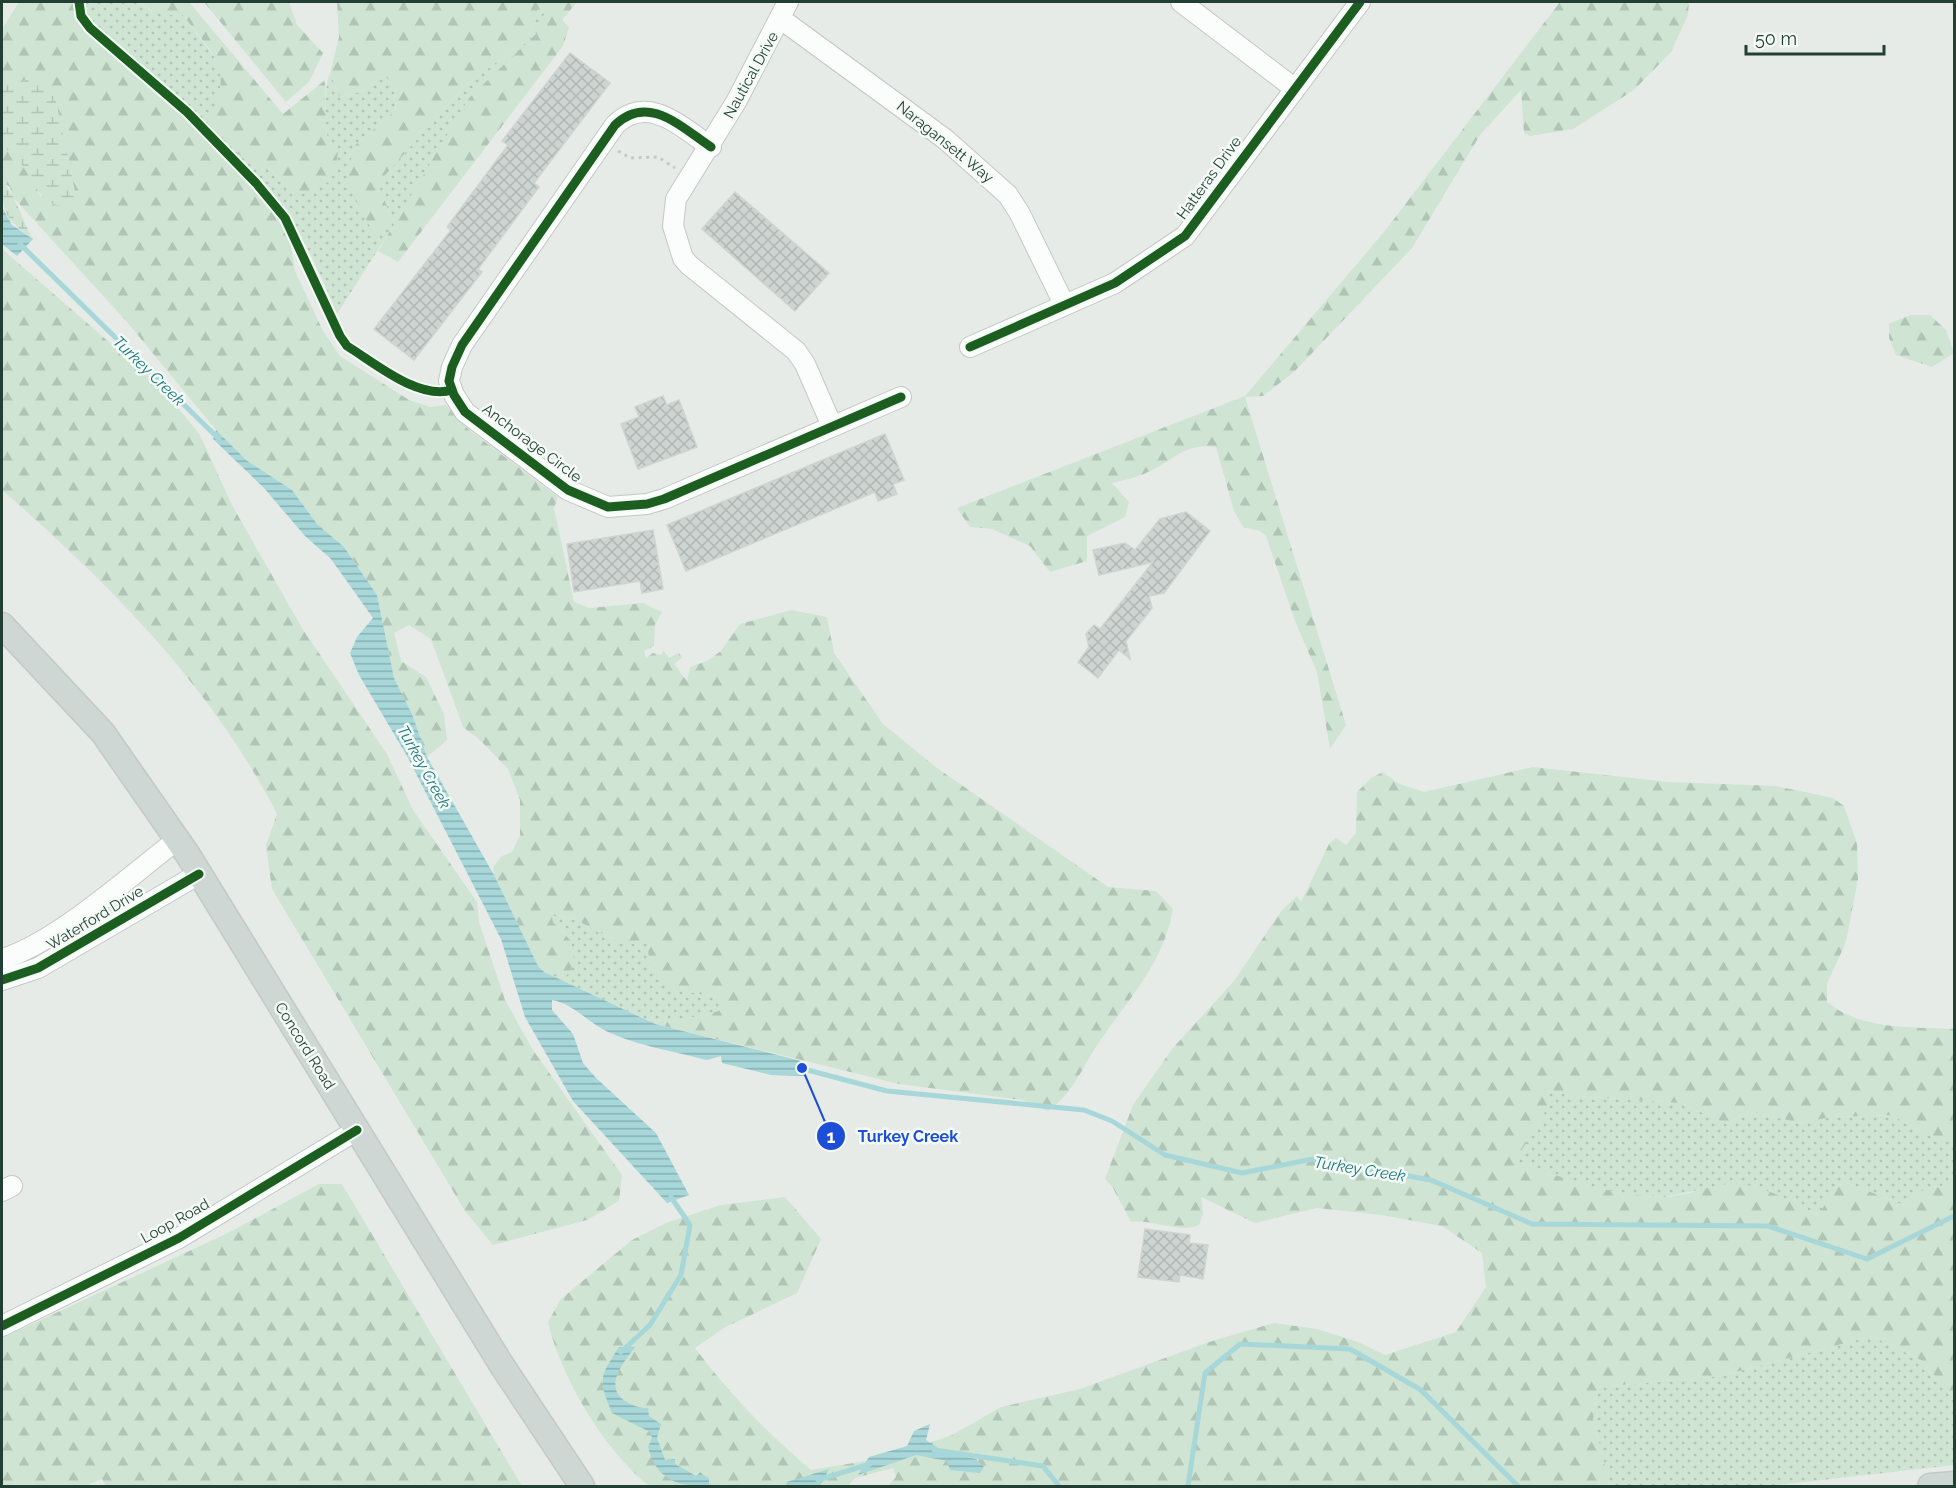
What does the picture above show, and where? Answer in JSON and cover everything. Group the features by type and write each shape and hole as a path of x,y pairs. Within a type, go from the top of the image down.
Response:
{"main road":[{"name":"Concord Road","path":"2,625 103,733 177,840 508,1374 582,1486"},
{"path":"1930,1486 1954,1484"}],"street":[{"path":"1181,2 1294,88"},
{"name":"Hatteras Drive","path":"970,346 1115,283 1185,236 1360,2"},
{"name":"Nautical Drive","path":"711,147 784,10"},
{"name":"Naragansett Way","path":"784,10 945,139 1008,195 1020,214 1064,304"},
{"name":"Anchorage Circle","path":"711,147 655,112 641,110 622,118 462,345 452,367 449,381 459,404 478,422 568,490 608,507 647,504 664,499 901,397"},
{"path":"711,147 676,199 673,214 674,234 683,258 796,351 805,363 832,426"},
{"name":"Waterford Drive","path":"2,959 54,934 177,840"},
{"name":"Waterford Drive","path":"2,980 38,968 199,874"},
{"path":"73,919 86,940"},
{"path":"30,946 38,968"},
{"name":"Loop Road","path":"2,1326 179,1238 357,1130"}],"path":[{"path":"614,148 630,159 657,157 689,178"}],"green space":[{"path":"19,2 75,2 76,12 83,27 193,121 279,215 289,232 295,271 323,331 340,356 409,400 430,407 446,405 469,430 558,497 554,508 574,602 590,608 643,603 662,612 655,625 654,646 644,651 646,658 653,653 662,655 663,650 669,658 679,653 682,658 674,664 687,681 690,667 707,661 721,651 740,624 791,610 827,617 834,653 883,724 937,768 1108,887 1156,891 1173,909 1162,947 1143,981 1097,1045 1076,1081 1057,1104 1048,1111 1022,1100 899,1084 655,1024 721,1010 718,997 673,988 658,979 652,969 647,944 623,944 578,921 551,913 553,922 571,941 575,965 566,976 544,972 538,966 494,875 493,867 502,856 512,852 520,835 520,800 508,769 480,740 463,727 431,639 409,625 394,633 401,661 426,677 444,714 447,740 427,757 412,714 394,678 377,595 344,547 317,524 292,490 246,460 216,430 127,322 13,197 10,187 2,182 2,147 21,162 42,198 61,128 56,101 31,76 17,85 2,75 2,29"},
{"path":"83,2 140,2 151,11 182,14 219,63 222,77 219,102 248,163 269,168 294,197 328,139 326,105 330,74 340,97 363,91 384,76 393,83 396,110 353,147 392,220 377,183 466,85 522,43 532,32 538,9 545,12 537,34 469,98 420,184 337,314 302,238 275,197 233,150 92,25"},
{"path":"140,2 189,2 283,114 325,80 327,134 330,141 338,148 335,170 328,182 315,190 294,197 269,168 248,163 207,124 216,105 221,76 212,53 182,14 160,14"},
{"path":"204,2 289,2 297,25 323,53 309,82 286,102"},
{"path":"337,2 577,2 562,20 569,27 563,46 398,262 378,251 469,98 536,34 545,12 538,9 532,32 522,43 466,85 378,183 392,220 375,236 347,183 353,147 396,110 393,83 384,76 363,91 340,97 330,74 339,37"},
{"path":"1560,2 1689,2 1688,15 1671,52 1634,90 1573,129 1530,136 1524,133 1521,90 1480,135 1412,248 1294,372 1263,396 1245,397 1346,725 1330,749 1317,672 1295,621 1266,536 1260,531 1243,527 1234,511 1216,447 1196,447 1180,453 1144,474 1112,483 1129,502 1125,517 1087,536 1087,561 1050,572 1030,546 992,529 970,527 957,508 1245,396 1384,232"},
{"path":"2,75 17,85 31,76 41,77 56,101 76,196 72,205 59,206 49,202 41,194 21,163 2,147"},
{"path":"2,181 15,200 33,239 17,227 7,215 3,201"},
{"path":"2,249 163,389 200,435 232,505 302,628 387,754 413,810 477,902 479,922 505,1000 533,1050 622,1175 619,1201 587,1220 493,1245 465,1211 272,889 266,845 277,814 251,767 190,680 155,639 81,562 2,490"},
{"path":"1910,315 1930,315 1946,330 1954,353 1932,367 1896,355 1889,338 1889,324"},
{"path":"1533,767 1668,782 1776,786 1833,798 1844,806 1857,843 1858,879 1846,942 1827,984 1827,1002 1855,1018 1871,1022 1905,1027 1954,1029 1954,1143 1912,1128 1893,1115 1832,1117 1799,1123 1754,1112 1726,1123 1680,1103 1572,1096 1544,1089 1548,1106 1534,1132 1514,1160 1586,1184 1641,1196 1677,1196 1728,1184 1752,1186 1819,1215 1834,1188 1848,1183 1903,1205 1924,1190 1954,1183 1954,1398 1921,1360 1872,1336 1721,1376 1598,1387 1593,1419 1610,1486 888,1486 896,1477 893,1468 855,1478 848,1486 649,1486 632,1471 601,1433 574,1389 554,1344 548,1322 561,1299 632,1240 666,1223 721,1205 785,1197 821,1239 797,1293 724,1328 695,1348 750,1412 811,1470 889,1457 952,1435 1001,1407 1080,1389 1209,1342 1274,1323 1317,1329 1358,1342 1385,1355 1456,1332 1486,1287 1482,1253 1442,1226 1381,1215 1317,1208 1255,1223 1201,1197 1203,1214 1199,1225 1183,1228 1148,1222 1131,1222 1112,1186 1105,1179 1133,1105 1172,1049 1234,981 1282,910 1297,896 1301,902 1329,844 1336,838 1346,845 1356,833 1357,792 1371,778 1383,772 1397,783 1424,792"},
{"path":"550,913 578,921 623,944 647,944 653,972 674,988 718,997 722,1010 655,1024 544,972 566,976 571,941 553,922"},
{"path":"1543,1089 1572,1096 1680,1103 1726,1123 1754,1112 1799,1123 1832,1117 1893,1115 1912,1128 1954,1143 1954,1183 1924,1190 1903,1205 1848,1183 1834,1188 1820,1215 1777,1196 1730,1184 1664,1197 1630,1195 1574,1183 1513,1160 1534,1132"},
{"path":"319,1184 342,1184 522,1486 106,1486 102,1479 85,1486 2,1486 2,1338 228,1233"},
{"path":"1872,1336 1921,1360 1954,1398 1954,1465 1770,1486 1610,1486 1593,1419 1598,1387 1721,1376"}],"water":[{"path":"2,207 12,225 33,239 17,256 2,244"},
{"path":"216,430 246,460 292,490 317,524 344,547 377,595 394,678 412,714 427,757 494,875 538,966 544,972 655,1024 805,1062 804,1076 771,1075 722,1063 721,1056 707,1060 656,1048 608,1032 567,1005 552,1000 552,1010 573,1034 583,1063 596,1078 656,1133 689,1195 667,1203 573,1101 525,1017 501,939 407,756 359,675 350,653 357,637 373,618 331,559 305,536 264,488 213,439"},
{"path":"619,1347 635,1347 618,1374 616,1388 619,1395 633,1405 648,1408 649,1416 661,1424 657,1438 665,1460 675,1459 675,1464 696,1476 700,1473 709,1478 709,1484 717,1486 683,1484 666,1476 652,1460 648,1447 652,1438 650,1432 612,1413 604,1393 603,1379"},
{"path":"930,1424 926,1440 945,1453 976,1459 984,1467 980,1473 950,1470 947,1461 916,1455 858,1475 869,1457 907,1446 914,1431"},
{"path":"829,1469 820,1486 786,1486 787,1482"}],"building":[{"path":"570,53 610,83 534,183 539,187 478,269 482,272 414,360 374,329 451,230 447,227 508,145 502,141"},
{"path":"735,192 829,273 795,311 702,229"},
{"path":"663,396 667,405 679,400 697,447 638,469 621,424 639,417 635,407"},
{"path":"885,434 904,480 893,484 897,494 878,501 875,492 686,571 667,525"},
{"path":"1186,512 1210,531 1164,593 1149,596 1152,608 1126,641 1130,659 1119,650 1098,678 1078,662 1089,647 1086,634 1094,625 1100,629 1153,562 1099,575 1093,550 1125,543 1135,550 1160,519"},
{"path":"653,530 663,589 642,593 640,581 574,592 567,544"},
{"path":"1145,1229 1190,1235 1189,1243 1208,1245 1203,1279 1180,1275 1179,1282 1138,1277"}],"waterway":[{"name":"Turkey Creek","path":"20,244 219,439"},
{"name":"Turkey Creek","path":"800,1068 887,1091 1084,1110 1112,1121 1165,1155 1242,1173 1313,1159 1431,1180 1532,1224 1768,1226 1867,1259 1954,1216"},
{"path":"621,1352 650,1325 681,1275 690,1225 671,1197"},
{"path":"1188,1486 1205,1373 1240,1344 1350,1349 1421,1390 1518,1486"},
{"path":"934,1450 1043,1466 1059,1486"},
{"path":"818,1480 870,1464"}],"cycle path":[{"path":"79,2 81,16 90,28 187,112 256,183 285,218 340,336 347,346 411,385 439,392 452,390"},
{"path":"970,347 1115,283 1185,236 1360,2"},
{"path":"711,147 664,116 652,113 640,112 627,116 615,125 462,345 452,367 449,381 454,395 465,412 568,490 608,507 647,504 664,499 901,397"},
{"path":"2,980 38,968 199,874"},
{"path":"2,1326 179,1238 357,1130"}],"place":[{"name":"Turkey Creek","path":"802,1068"}]}
